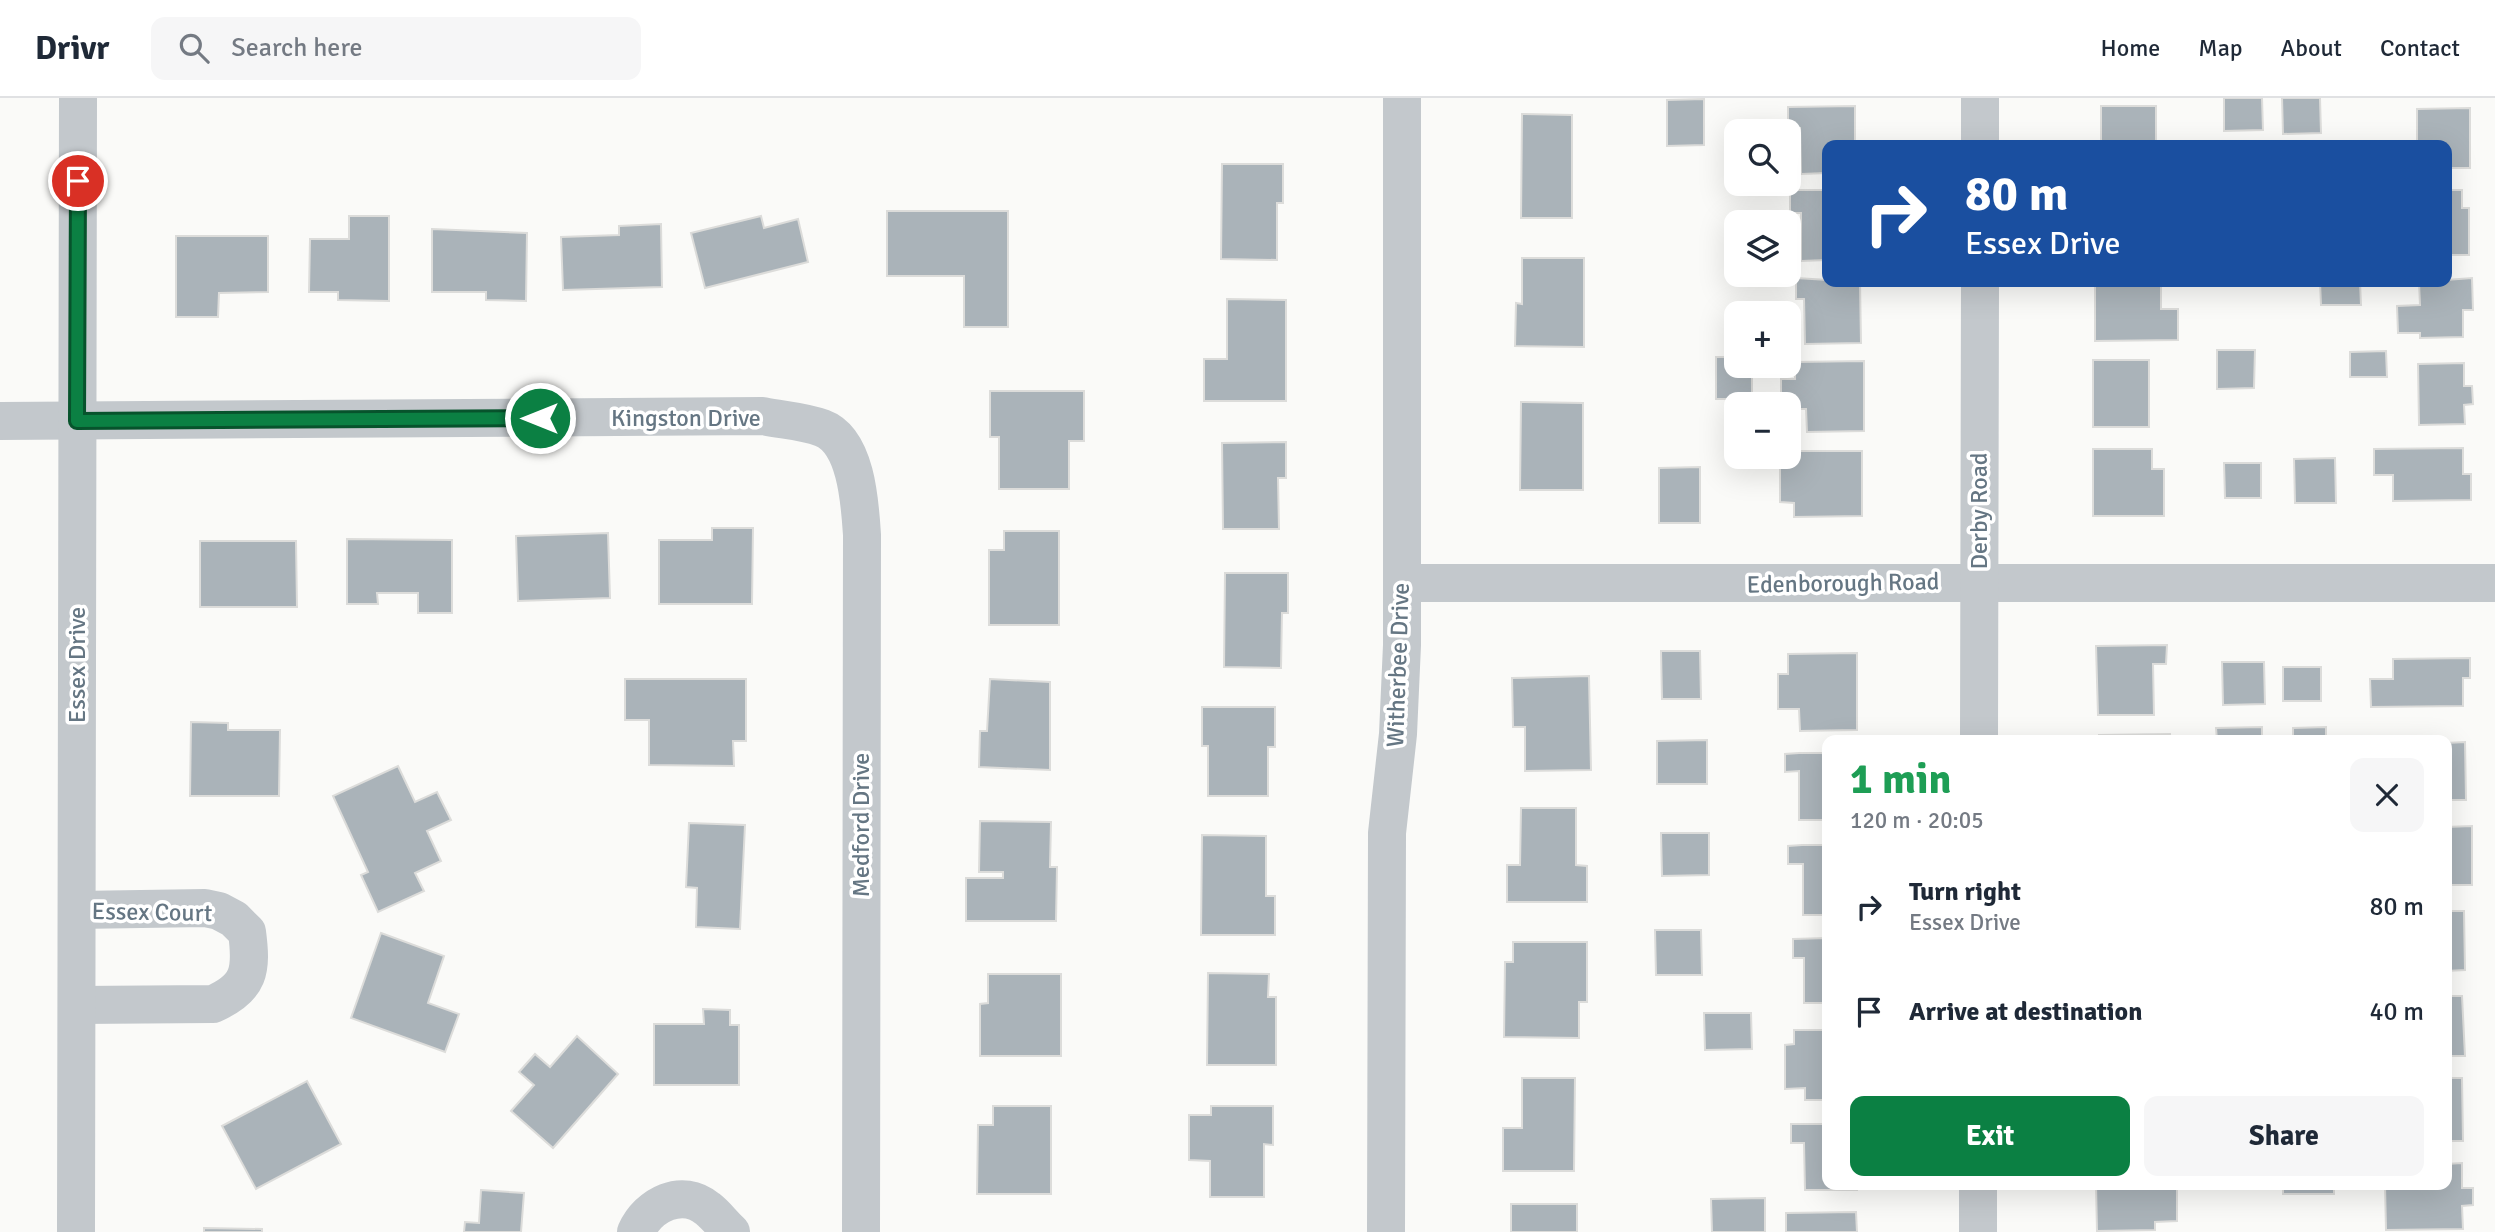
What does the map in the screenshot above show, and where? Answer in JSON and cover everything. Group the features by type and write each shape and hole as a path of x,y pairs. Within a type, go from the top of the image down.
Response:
{"street":[{"name":"Essex Drive","path":"76,1232 78,98"},
{"name":"Witherbee Drive","path":"1386,1232 1387,832 1401,693 1402,98"},
{"path":"1980,98 1980,140"},
{"name":"Derby Road","path":"1979,735 1980,287"},
{"name":"Kingston Drive","path":"0,421 763,416 824,428"},
{"name":"Medford Drive","path":"824,428 845,452 855,471 862,535 861,1232"},
{"name":"Edenborough Road","path":"1402,583 1681,586 1979,582 2495,583"},
{"name":"Essex Court","path":"77,910 205,908 219,911 234,919 247,932 250,956 248,976 232,996 213,1004 78,1005"},
{"path":"1978,1190 1978,1232"},
{"path":"636,1232 652,1209 679,1199 694,1201 707,1208 731,1232"}],"building":[{"path":"2224,98 2262,98 2263,130 2224,131"},
{"path":"2282,98 2320,98 2321,133 2283,134"},
{"path":"1704,99 1704,145 1667,146 1667,100"},
{"path":"1855,106 1855,140 1822,140 1822,173 1801,174 1801,119 1788,119 1788,107"},
{"path":"2101,106 2156,106 2156,140 2101,140"},
{"path":"2470,108 2470,168 2452,168 2452,140 2417,140 2417,109"},
{"path":"1522,114 1572,115 1572,218 1521,218"},
{"path":"1222,164 1283,164 1283,203 1277,203 1277,260 1221,259"},
{"path":"1801,190 1822,190 1822,260 1801,261 1801,210 1790,210 1790,196 1801,196"},
{"path":"2452,190 2462,190 2462,208 2469,208 2469,255 2452,255"},
{"path":"887,211 1008,211 1008,327 964,327 964,276 887,276"},
{"path":"349,216 389,216 389,301 338,300 338,292 309,292 310,239 349,239"},
{"path":"761,216 764,228 798,219 808,262 705,288 691,233"},
{"path":"661,224 662,287 563,290 561,237 619,235 619,226"},
{"path":"432,229 527,233 526,301 486,300 486,292 432,292"},
{"path":"176,236 268,236 268,292 219,293 218,317 176,317"},
{"path":"1522,258 1584,258 1584,347 1515,346 1516,303 1522,304"},
{"path":"1801,278 1822,280 1822,287 1860,287 1861,343 1805,344 1804,299 1796,299 1796,287 1801,287"},
{"path":"2472,278 2473,310 2463,310 2463,337 2420,338 2420,333 2398,333 2397,306 2420,305 2419,287 2452,287 2452,280"},
{"path":"2095,287 2161,287 2161,309 2178,309 2178,340 2095,341"},
{"path":"2320,287 2360,287 2361,305 2321,305"},
{"path":"1227,299 1286,300 1286,401 1204,401 1204,359 1227,359"},
{"path":"2217,350 2255,350 2254,388 2217,389"},
{"path":"2386,351 2387,377 2350,377 2350,352"},
{"path":"1716,357 1724,357 1724,378 1752,378 1752,392 1724,392 1724,399 1716,399"},
{"path":"2093,360 2149,360 2149,427 2093,427"},
{"path":"1864,361 1864,431 1807,432 1806,409 1801,409 1801,392 1781,392 1781,379 1801,378 1801,362"},
{"path":"2464,363 2464,386 2472,386 2473,404 2464,405 2465,424 2419,425 2418,364"},
{"path":"990,391 1084,391 1084,441 1069,441 1069,489 999,489 999,437 990,437"},
{"path":"1521,402 1583,403 1583,490 1520,490"},
{"path":"1286,442 1286,478 1278,478 1279,529 1223,529 1222,443"},
{"path":"2463,448 2463,474 2471,474 2471,500 2393,501 2393,475 2374,475 2374,449"},
{"path":"2093,449 2152,449 2152,469 2164,469 2164,516 2093,516"},
{"path":"1801,451 1862,451 1862,516 1794,517 1794,503 1780,502 1780,469 1801,469"},
{"path":"2335,458 2336,503 2295,503 2294,459"},
{"path":"2224,463 2261,463 2261,498 2225,498"},
{"path":"1700,467 1700,523 1659,523 1659,468"},
{"path":"712,528 753,528 752,604 659,604 659,540 712,540"},
{"path":"1004,531 1059,531 1059,625 989,625 989,550 1004,550"},
{"path":"608,533 610,598 518,601 516,536"},
{"path":"347,539 452,540 452,613 418,613 418,593 377,593 378,604 347,604"},
{"path":"200,541 296,541 297,607 200,607"},
{"path":"1225,573 1288,573 1288,613 1282,613 1281,668 1224,667"},
{"path":"2167,645 2166,664 2153,664 2154,715 2098,715 2096,646"},
{"path":"1661,651 1700,651 1701,699 1662,699"},
{"path":"1857,653 1857,730 1800,731 1799,709 1778,709 1778,674 1788,674 1788,654"},
{"path":"2470,658 2470,678 2463,678 2463,706 2371,707 2370,679 2393,679 2393,659"},
{"path":"2222,662 2264,662 2265,704 2223,705"},
{"path":"2283,667 2321,667 2321,701 2283,701"},
{"path":"1589,676 1591,770 1525,771 1525,727 1513,727 1512,678"},
{"path":"625,679 746,679 746,741 733,741 734,766 649,765 649,720 625,720"},
{"path":"990,679 1050,682 1050,770 979,767 980,731 987,731"},
{"path":"1202,707 1275,707 1275,747 1268,747 1268,796 1208,796 1208,746 1202,746"},
{"path":"191,722 228,723 228,730 280,730 279,796 190,796"},
{"path":"2262,727 2262,735 2217,735 2216,728"},
{"path":"2326,727 2326,735 2293,735 2293,728"},
{"path":"2170,734 2170,735 2099,735"},
{"path":"1707,740 1707,784 1657,784 1657,741"},
{"path":"2465,742 2466,800 2452,800 2452,743"},
{"path":"1822,753 1822,820 1799,820 1799,771 1785,772 1785,754"},
{"path":"398,766 415,802 437,792 451,820 427,831 441,861 415,873 424,891 378,912 361,875 368,872 333,796"},
{"path":"1521,808 1576,808 1576,865 1587,866 1587,902 1507,902 1507,865 1520,865"},
{"path":"980,821 1051,822 1050,867 1057,867 1056,921 966,921 966,878 1003,878 1003,872 979,872"},
{"path":"689,823 745,825 740,929 696,927 697,888 686,887"},
{"path":"2472,826 2472,885 2452,885 2452,827"},
{"path":"1661,833 1709,833 1709,875 1662,876"},
{"path":"1202,835 1266,836 1266,896 1275,896 1275,935 1201,935"},
{"path":"1822,845 1822,915 1803,915 1803,864 1788,864 1788,846"},
{"path":"2452,911 2464,911 2465,970 2452,971"},
{"path":"1655,930 1701,930 1702,975 1656,975"},
{"path":"381,933 444,956 428,1003 459,1014 445,1052 351,1018"},
{"path":"1822,938 1822,1003 1804,1003 1804,958 1793,958 1793,939"},
{"path":"1513,942 1587,942 1587,1002 1579,1002 1579,1038 1504,1037 1505,962 1513,962"},
{"path":"1208,973 1269,974 1268,997 1276,997 1276,1065 1207,1065"},
{"path":"988,974 1061,974 1061,1056 980,1056 980,1004 988,1003"},
{"path":"2452,996 2462,996 2465,1056 2452,1056"},
{"path":"703,1009 730,1010 730,1025 739,1025 739,1085 654,1085 654,1024 704,1024"},
{"path":"1704,1013 1751,1013 1752,1049 1705,1050"},
{"path":"1794,1030 1822,1030 1822,1100 1805,1100 1805,1088 1785,1089 1785,1045 1794,1044"},
{"path":"577,1036 618,1074 553,1148 511,1111 534,1085 519,1072 535,1054 550,1067"},
{"path":"1522,1078 1575,1078 1574,1171 1503,1171 1503,1128 1522,1128"},
{"path":"2452,1078 2462,1078 2463,1141 2452,1141"},
{"path":"307,1081 341,1144 256,1189 222,1126"},
{"path":"993,1106 1051,1106 1051,1194 977,1194 978,1125 993,1125"},
{"path":"1211,1106 1273,1106 1273,1145 1264,1144 1264,1197 1210,1197 1210,1161 1189,1160 1189,1115 1211,1115"},
{"path":"1791,1124 1822,1124 1822,1190 1805,1190 1804,1143 1791,1143"},
{"path":"2462,1163 2462,1188 2473,1188 2473,1205 2462,1206 2463,1229 2386,1230 2385,1190 2452,1190 2452,1164"},
{"path":"481,1190 524,1193 521,1232 464,1232 465,1222 479,1223"},
{"path":"2096,1190 2177,1190 2177,1221 2155,1222 2155,1230 2097,1231"},
{"path":"2283,1190 2334,1190 2334,1194 2283,1194"},
{"path":"1765,1198 1765,1232 1712,1232 1711,1199"},
{"path":"1511,1204 1577,1204 1577,1232 1511,1232"},
{"path":"1856,1212 1857,1232 1786,1232 1786,1213"},
{"path":"204,1228 262,1229 262,1232 204,1232"}],"route":[{"path":"78,181 77,421 540,418"}]}
